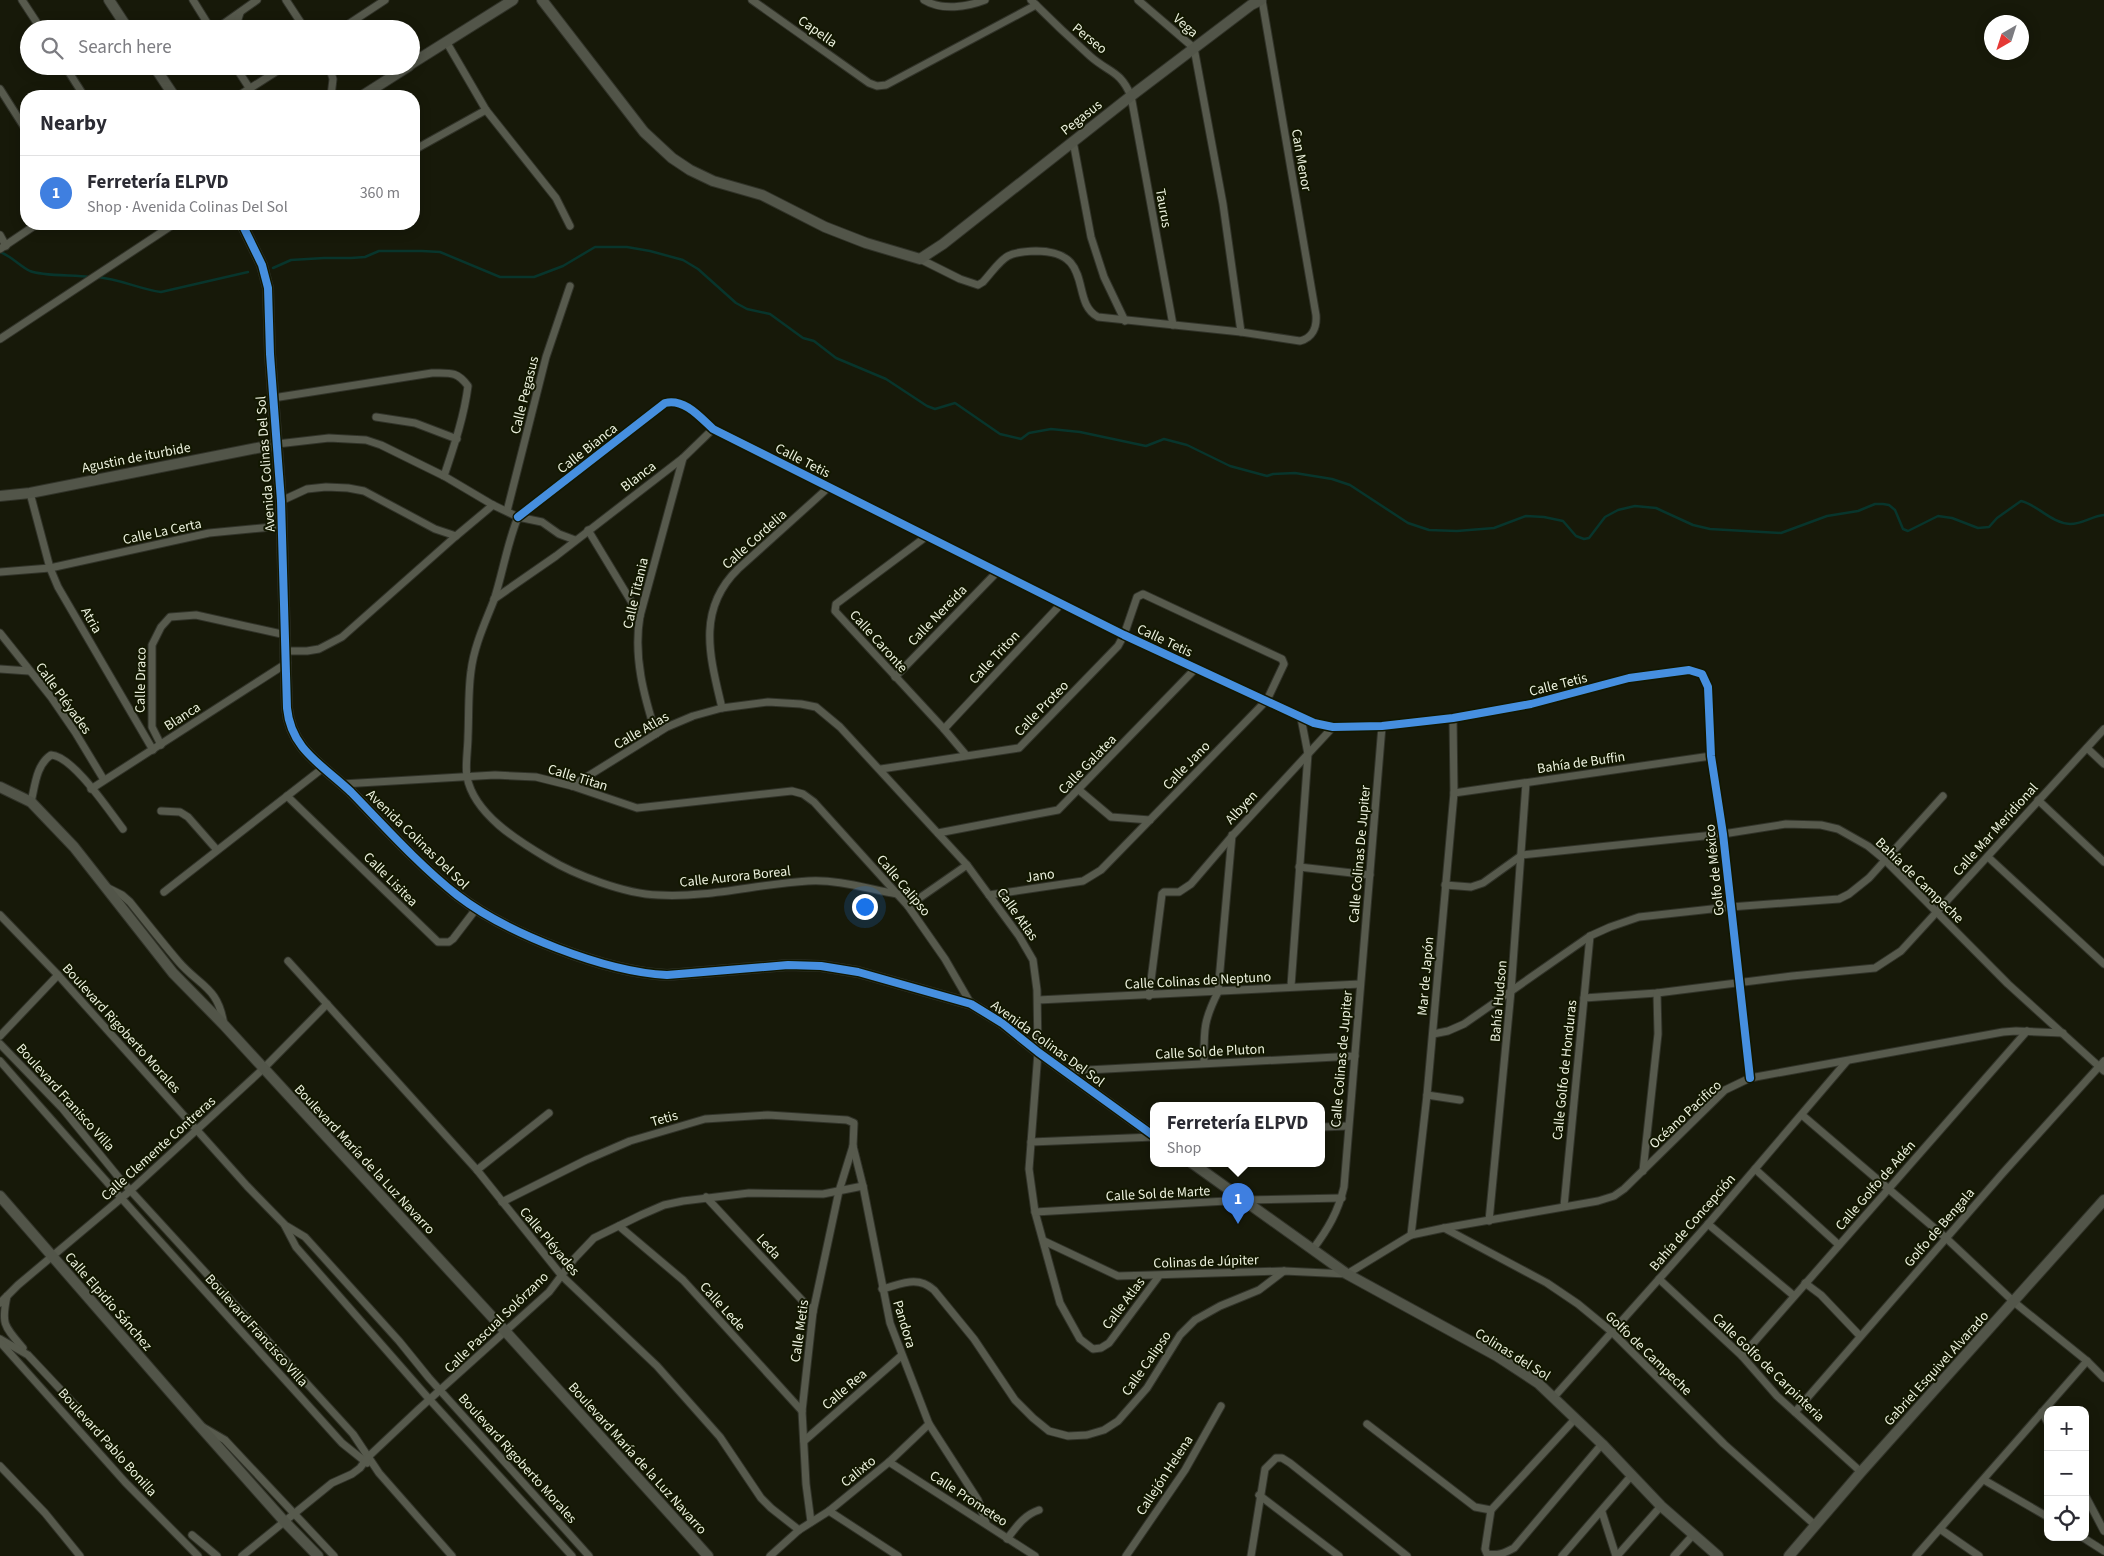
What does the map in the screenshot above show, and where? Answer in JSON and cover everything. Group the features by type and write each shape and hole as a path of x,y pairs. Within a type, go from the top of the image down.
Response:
{"street":[{"path":"22,0 34,20"},
{"path":"110,0 122,20"},
{"path":"193,0 205,20"},
{"path":"230,20 257,0"},
{"path":"286,0 299,20"},
{"path":"354,20 384,0"},
{"path":"420,59 513,0"},
{"path":"542,0 644,132 672,158 690,170 713,181 762,195 825,227 866,243 920,259 960,279 978,285 1009,254 1052,251 1066,258 1072,265 1082,285 1089,310 1098,317 1241,332 1223,204 1194,48"},
{"name":"Capella","path":"752,0 869,83 877,86 886,84 1033,2"},
{"path":"924,0 928,3 954,8 985,0"},
{"name":"Vega","path":"1138,0 1194,48"},
{"name":"Pegasus","path":"920,259 943,244 1255,1"},
{"name":"Can Menor","path":"1241,332 1300,341 1306,340 1311,335 1317,324 1255,1"},
{"name":"Perseo","path":"1033,2 1093,59 1119,75 1126,84 1131,96"},
{"path":"238,20 240,13"},
{"path":"447,42 486,110 556,198 570,226"},
{"path":"70,75 80,90"},
{"path":"160,75 170,90"},
{"path":"241,75 250,89 271,75"},
{"path":"332,75 332,90"},
{"path":"371,90 395,75"},
{"path":"0,89 20,121"},
{"name":"Taurus","path":"1131,96 1173,325"},
{"path":"420,147 486,110"},
{"path":"1073,142 1091,237 1104,278 1125,321"},
{"path":"0,235 3,247 28,230"},
{"path":"0,339 165,230"},
{"name":"Avenida Colinas Del Sol","path":"245,230 262,265 268,288 273,398 281,501 289,724 303,748 323,768 342,784 424,866 455,894 476,909 542,942 574,954 636,972 667,975 788,965 821,966 858,972 971,1004 1002,1023 1038,1052 1068,1071 1150,1134"},
{"name":"Calle Pegasus","path":"507,511 548,350 570,286"},
{"path":"273,398 407,376 450,372 461,376 468,386 457,439 444,476"},
{"name":"Calle Tetis","path":"671,402 682,404 690,409 713,429 1124,635 1267,700 1301,718 1333,727 1382,726 1453,718 1531,704 1629,678 1689,670"},
{"name":"Calle Bianca","path":"518,516 665,403 671,402"},
{"path":"376,417 415,423 457,439"},
{"name":"Blanca","path":"494,599 683,458 713,429"},
{"path":"277,444 329,438 366,440 398,452 493,505 518,516 542,522 558,534 575,540"},
{"name":"Agustin de iturbide","path":"0,496 30,493 277,444"},
{"name":"Calle Titania","path":"656,734 640,672 637,632 683,458"},
{"path":"281,501 307,489 326,486 364,491 435,529 452,535"},
{"name":"Calle Cordelia","path":"722,708 709,645 709,628 713,608 719,593 727,579 830,487"},
{"name":"Atria","path":"30,493 50,568 58,587 152,750"},
{"path":"287,651 319,649 342,637 452,535 493,505"},
{"path":"467,777 470,672 476,647 494,599 511,534 518,516"},
{"name":"Calle La Certa","path":"50,568 209,533 282,526"},
{"path":"588,530 640,616"},
{"name":"Calle Caronte","path":"927,536 834,607 835,611 944,728 966,755"},
{"path":"0,572 50,568"},
{"name":"Calle Nereida","path":"895,677 998,571"},
{"name":"Calle Proteo","path":"881,769 1020,748 1118,646 1124,635 1137,597 1140,594 1284,661"},
{"name":"Calle Triton","path":"944,728 1062,603"},
{"name":"Calle Draco","path":"161,744 152,727 152,645 161,627 170,617 196,615 286,635"},
{"name":"Calle Pléyades","path":"0,633 28,671 51,697 104,780"},
{"name":"Calle Jano","path":"1093,876 1267,700 1284,661"},
{"name":"Blanca","path":"91,789 286,663"},
{"name":"Calle Galatea","path":"938,833 1050,813 1064,806 1196,668"},
{"path":"0,669 28,671"},
{"name":"Golfo de México","path":"1689,670 1702,674 1706,680 1711,756 1723,834 1750,1078"},
{"name":"Calle Atlas","path":"572,786 656,734 684,719 722,708 768,702 816,708 840,727 881,769 967,865 1019,936 1033,960 1038,1000 1038,1052 1030,1182 1035,1212 1060,1303 1080,1339 1093,1349 1101,1348 1109,1343 1159,1276"},
{"path":"1291,986 1308,754 1301,718"},
{"name":"Mar de Japón","path":"1412,1235 1428,1095 1454,793 1453,718"},
{"name":"Calle Colinas De Jupiter","path":"1360,984 1382,726"},
{"name":"Albyen","path":"1150,996 1162,894 1164,892 1179,892 1185,889 1232,834 1333,727"},
{"name":"Calle Mar Meridional","path":"1584,998 1658,993 1739,982 1875,968 1901,951 2104,729"},
{"path":"2087,748 2104,764"},
{"path":"30,802 43,762 51,755 57,756 64,760 91,789 122,829"},
{"name":"Bahía de Buffin","path":"1454,793 1711,756"},
{"path":"164,892 323,768"},
{"name":"Calle Titan","path":"342,784 467,777 536,777 572,786 636,808 792,791 803,794"},
{"name":"Calle Aurora Boreal","path":"467,777 474,794 486,812 522,843 557,864 585,877 620,888 655,895 699,896 809,881 839,882 897,894"},
{"name":"Bahía Hudson","path":"1489,1221 1512,991 1526,783"},
{"name":"Boulevard María de la Luz Navarro","path":"0,786 30,802 74,847 173,973 224,1025 506,1332 708,1556"},
{"path":"1079,790 1111,817 1150,820"},
{"name":"Calle Calipso","path":"803,794 826,815 908,906 945,959 971,1004"},
{"name":"Calle Lisitea","path":"287,796 438,942 449,942 453,939 476,909"},
{"path":"1433,1034 1448,1031 1464,1024 1590,936 1617,924 1639,917 1730,907 1839,899 1870,878 1943,796"},
{"path":"2038,800 2104,862"},
{"path":"161,811 180,812 188,817 217,850"},
{"name":"Bahía de Campeche","path":"1522,855 1723,834 1786,824 1821,825 1852,835 1885,860 2008,984 2102,1066"},
{"path":"1204,1063 1204,1028 1207,1014 1218,992 1232,834"},
{"path":"1445,885 1471,887 1484,883 1522,855"},
{"path":"1988,857 2104,964"},
{"path":"908,906 967,865"},
{"path":"1300,867 1370,875"},
{"name":"Jano","path":"989,895 1083,881 1093,876"},
{"path":"104,886 116,891 130,902 180,964 203,983 220,1004 224,1025"},
{"name":"Boulevard Rigoberto Morales","path":"0,915 58,975 196,1130 284,1225 296,1247 430,1400 572,1556"},
{"name":"Calle Golfo de Honduras","path":"1564,1206 1590,936"},
{"name":"Calle Pléyades","path":"288,961 477,1170 562,1276 657,1366 720,1437 761,1498 799,1530"},
{"path":"0,1036 58,975"},
{"name":"Calle Colinas de Neptuno","path":"1038,1000 1150,996 1291,986 1360,984"},
{"name":"Calle Colinas de Jupiter","path":"1313,1249 1329,1228 1342,1198 1344,1187 1360,984"},
{"path":"1643,1171 1658,1034 1658,993"},
{"name":"Calle Clemente Contreras","path":"0,1303 131,1190 263,1069 327,1004"},
{"name":"Calle Golfo de Adén","path":"1742,1356 2027,1031"},
{"name":"Océano Pacifico","path":"1347,1274 1412,1235 1598,1201 1614,1196 1643,1171 1725,1090 1750,1078 2003,1032 2063,1033"},
{"name":"Boulevard Franisco Villa","path":"0,1044 62,1108 131,1190"},
{"name":"Calle Sol de Pluton","path":"1068,1071 1354,1056"},
{"name":"Boulevard Francisco Villa","path":"0,1061 120,1199 160,1240 342,1442 366,1459 452,1556"},
{"name":"Bahía de Concepción","path":"1554,1397 1708,1224 1847,1061"},
{"name":"Golfo de Bengala","path":"1795,1412 1946,1238 2102,1066"},
{"path":"1428,1095 1460,1100"},
{"path":"477,1170 549,1114"},
{"name":"Tetis","path":"502,1202 586,1160 630,1141 705,1120 768,1114 847,1120"},
{"path":"1802,1115 1946,1238 2014,1302 2087,1361 2104,1378"},
{"name":"Pandora","path":"847,1120 856,1125 853,1146 863,1186 882,1289 901,1356 928,1424 978,1500 986,1523"},
{"path":"1325,1127 1348,1126"},
{"path":"1031,1142 1150,1137"},
{"name":"Calle Metis","path":"811,1522 802,1411 813,1312 839,1191 853,1146"},
{"path":"1198,1167 1313,1249"},
{"path":"1755,1169 1839,1244"},
{"name":"Calle Pascual Solórzano","path":"242,1556 332,1483 352,1474 366,1459 549,1292 594,1238 664,1205 706,1197 749,1193 823,1194 863,1186"},
{"name":"Boulevard Francisco Villa","path":"131,1190 354,1434 366,1459"},
{"name":"Calle Elpidio Sánchez","path":"0,1196 198,1424 284,1521 318,1556"},
{"name":"Leda","path":"706,1197 813,1312"},
{"name":"Calle Sol de Marte","path":"1035,1212 1244,1200 1342,1198"},
{"name":"Gabriel Esquivel Alvarado","path":"1789,1556 2104,1200"},
{"path":"1708,1224 1794,1295"},
{"name":"Boulevard Rigoberto Morales","path":"284,1225 305,1237 589,1556"},
{"name":"Calle Lede","path":"619,1226 683,1280 802,1411"},
{"name":"Golfo de Campeche","path":"1444,1228 1547,1282 1578,1304 1612,1332 1724,1444 1815,1525"},
{"path":"160,1240 169,1231"},
{"name":"Colinas de Júpiter","path":"1044,1241 1108,1273 1118,1276 1284,1271 1347,1274"},
{"name":"Colinas del Sol","path":"1313,1249 1347,1274 1497,1356 1538,1383 1602,1444 1661,1506 1718,1556"},
{"name":"Calle Calipso","path":"882,1289 919,1281 927,1284 974,1339 1016,1400 1033,1418 1049,1431 1068,1436 1078,1436 1104,1430 1118,1420 1147,1388 1180,1335 1194,1320 1220,1306 1260,1290 1284,1271"},
{"name":"Calle Golfo de Carpinteria","path":"1659,1279 1742,1356 1777,1396 1862,1472"},
{"path":"1805,1283 1821,1295 1860,1336"},
{"path":"7,1295 3,1316 4,1323 8,1331 28,1355"},
{"name":"Boulevard Pablo Bonilla","path":"0,1341 28,1355 76,1406"},
{"name":"Boulevard Pablo Bonilla","path":"0,1341 125,1482 198,1556"},
{"name":"Calle Rea","path":"804,1441 901,1356"},
{"path":"1916,1556 2087,1361"},
{"name":"Callejón Helena","path":"1126,1556 1185,1470 1222,1406"},
{"path":"2042,1412 2044,1416"},
{"path":"1575,1419 1491,1510 1485,1549 1487,1554 1494,1556 1504,1554 1514,1548 1602,1444"},
{"name":"Calle Elpidio Sánchez","path":"198,1424 225,1440 295,1512 334,1556"},
{"name":"Calixto","path":"770,1556 799,1530 829,1511 889,1462 928,1424"},
{"path":"1367,1424 1475,1507 1491,1510"},
{"path":"1250,1556 1265,1469 1276,1458 1282,1458 1407,1556"},
{"name":"Calle Prometeo","path":"889,1462 986,1523 1034,1556"},
{"path":"0,1466 45,1513 80,1556"},
{"path":"1562,1556 1602,1512 1631,1476"},
{"path":"1984,1480 2044,1515"},
{"path":"1259,1495 1339,1556"},
{"path":"2086,1496 2104,1531"},
{"path":"1602,1512 1617,1556 1661,1506"},
{"path":"1007,1539 1022,1519 1029,1513 1039,1510"},
{"path":"829,1511 898,1556"},
{"path":"1940,1529 1979,1556"},
{"path":"192,1535 217,1556"},
{"path":"1674,1556 1692,1535"},
{"path":"2089,1541 2104,1550"}],"waterway":[{"path":"273,268 291,260 365,257 379,251 422,251 440,252 500,277 534,277 563,266 595,247 627,247 650,251 683,260 698,269 736,303 747,309 770,314 803,338 814,341 836,358 886,379 927,406 935,409 955,403 1000,434 1021,439 1029,433 1051,429 1080,432 1146,446 1164,439 1187,445 1230,466 1267,476 1295,473 1332,479 1350,485 1408,523 1429,530 1457,531 1494,528 1526,516 1544,517 1563,521 1576,536 1584,539 1589,538 1605,517 1618,510 1635,506 1656,508 1693,525 1710,529 1781,533 1827,516 1858,511 1875,504 1889,505 1895,510 1903,529 1908,531 1938,516 1952,518 1978,528 1989,527 1997,518 2021,501 2063,523 2075,524 2104,515"},
{"path":"0,252 35,273 89,277"},
{"path":"97,277 161,292 248,272"}],"cycle path":[{"path":"245,230 262,265 268,288 270,354 281,501 287,708 295,735 319,765 351,792 402,845 457,895 502,923 529,936 586,958 615,967 642,972 667,975 788,965 821,966 858,972 971,1004 1002,1023 1038,1052 1150,1133"},
{"path":"518,517 665,403 672,402 685,406 713,429 1124,635 1314,723 1333,727 1382,726 1453,718 1531,704 1629,678 1689,670 1702,674 1708,687 1711,756 1723,834 1750,1078"}],"place":[{"name":"Ferretería ELPVD","path":"1238,1224"}]}
